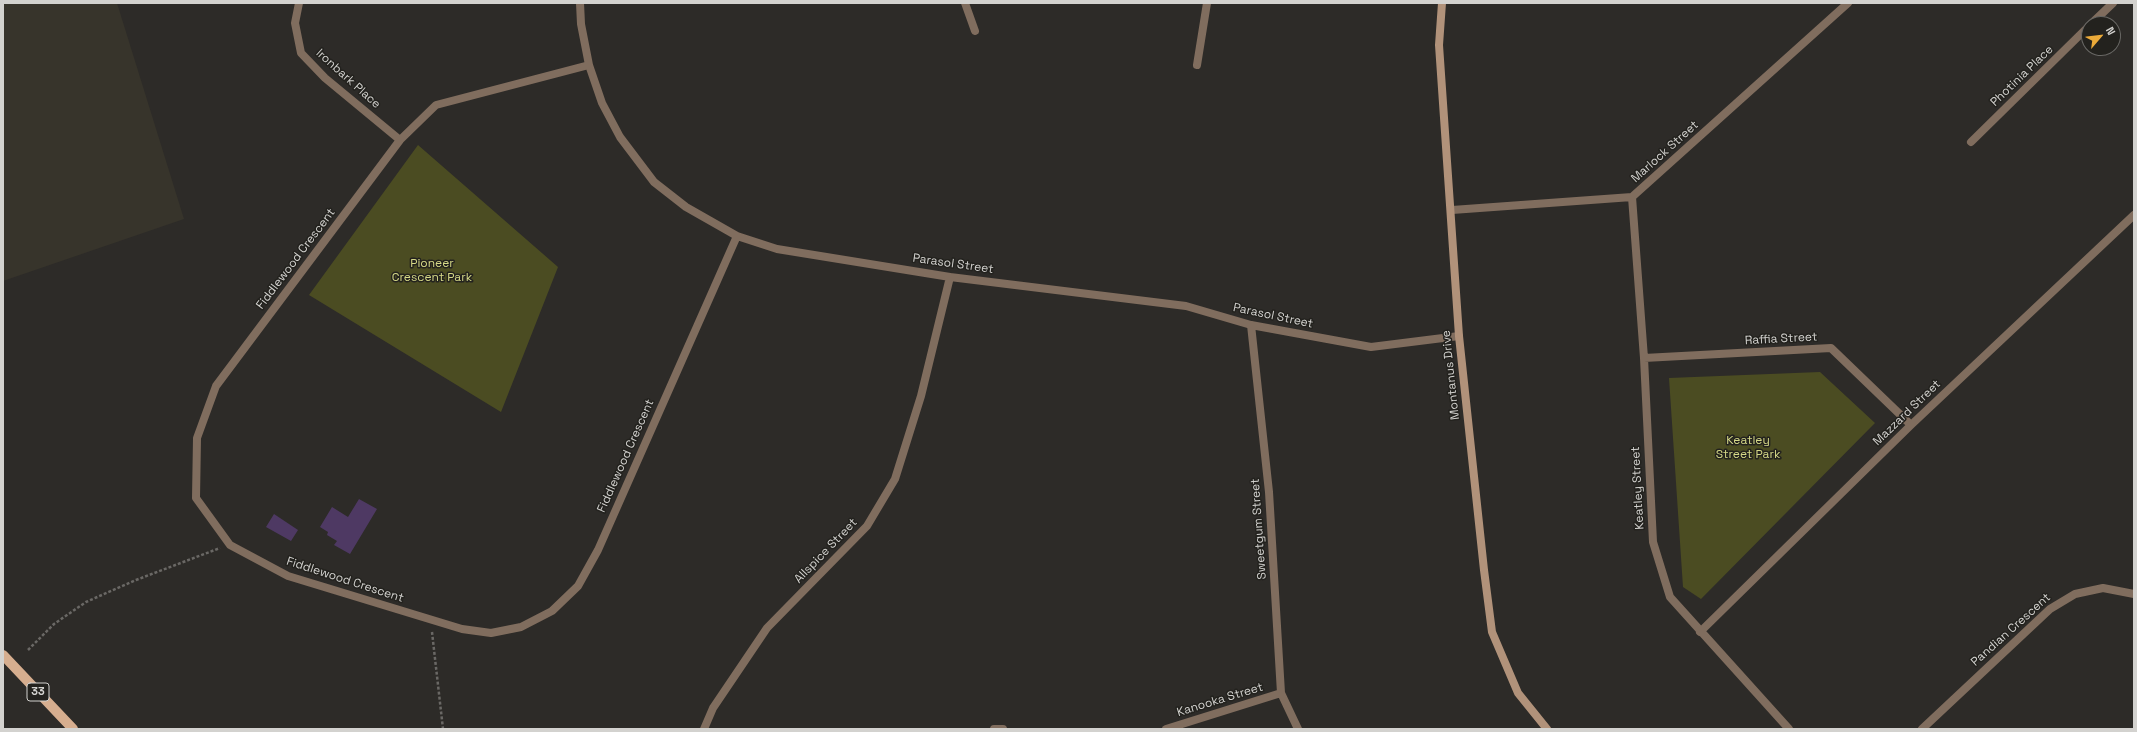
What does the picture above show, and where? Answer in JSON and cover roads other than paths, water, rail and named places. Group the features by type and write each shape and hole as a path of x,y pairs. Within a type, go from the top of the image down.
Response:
{"main road":[{"name":"33","path":"3,655 73,729"}],"street":[{"name":"Ironbark Place","path":"299,3 295,23 301,53 325,78 400,140"},
{"name":"Parasol Street","path":"580,3 580,24 589,65 602,103 620,137 654,182 686,207 737,236 777,249 950,277 1186,306 1251,325 1371,347 1459,336"},
{"path":"966,3 975,31"},
{"path":"1197,65 1207,3"},
{"name":"Montanus Drive","path":"1442,3 1439,45 1452,210 1459,336 1492,632 1518,693 1547,729"},
{"name":"Marlock Street","path":"1452,210 1632,197 1848,3"},
{"path":"2100,16 2113,3"},
{"name":"Photinia Place","path":"1971,142 2081,34"},
{"name":"Fiddlewood Crescent","path":"589,65 436,105 400,140 216,386 197,438 196,498 230,545 288,576 462,629 491,633 521,627 552,611 578,586 598,550 737,236"},
{"name":"Keatley Street","path":"1632,197 1644,358 1653,542 1670,597 1789,729"},
{"name":"Mazzard Street","path":"1700,632 1911,425 2134,215"},
{"name":"Allspice Street","path":"704,729 713,708 767,628 867,526 895,479 921,396 950,277"},
{"name":"Sweetgum Street","path":"1251,325 1269,492 1281,693 1298,729"},
{"name":"Raffia Street","path":"1644,358 1831,348 1911,425"},
{"name":"Pandian Crescent","path":"1922,729 2050,608 2075,594 2103,588 2134,594"},
{"name":"Kanooka Street","path":"1166,729 1281,693"},
{"path":"994,729 1003,729"}],"park label":[{"name":"Pioneer Crescent Park","path":"432,271"},
{"name":"Keatley Street Park","path":"1748,448"}]}
